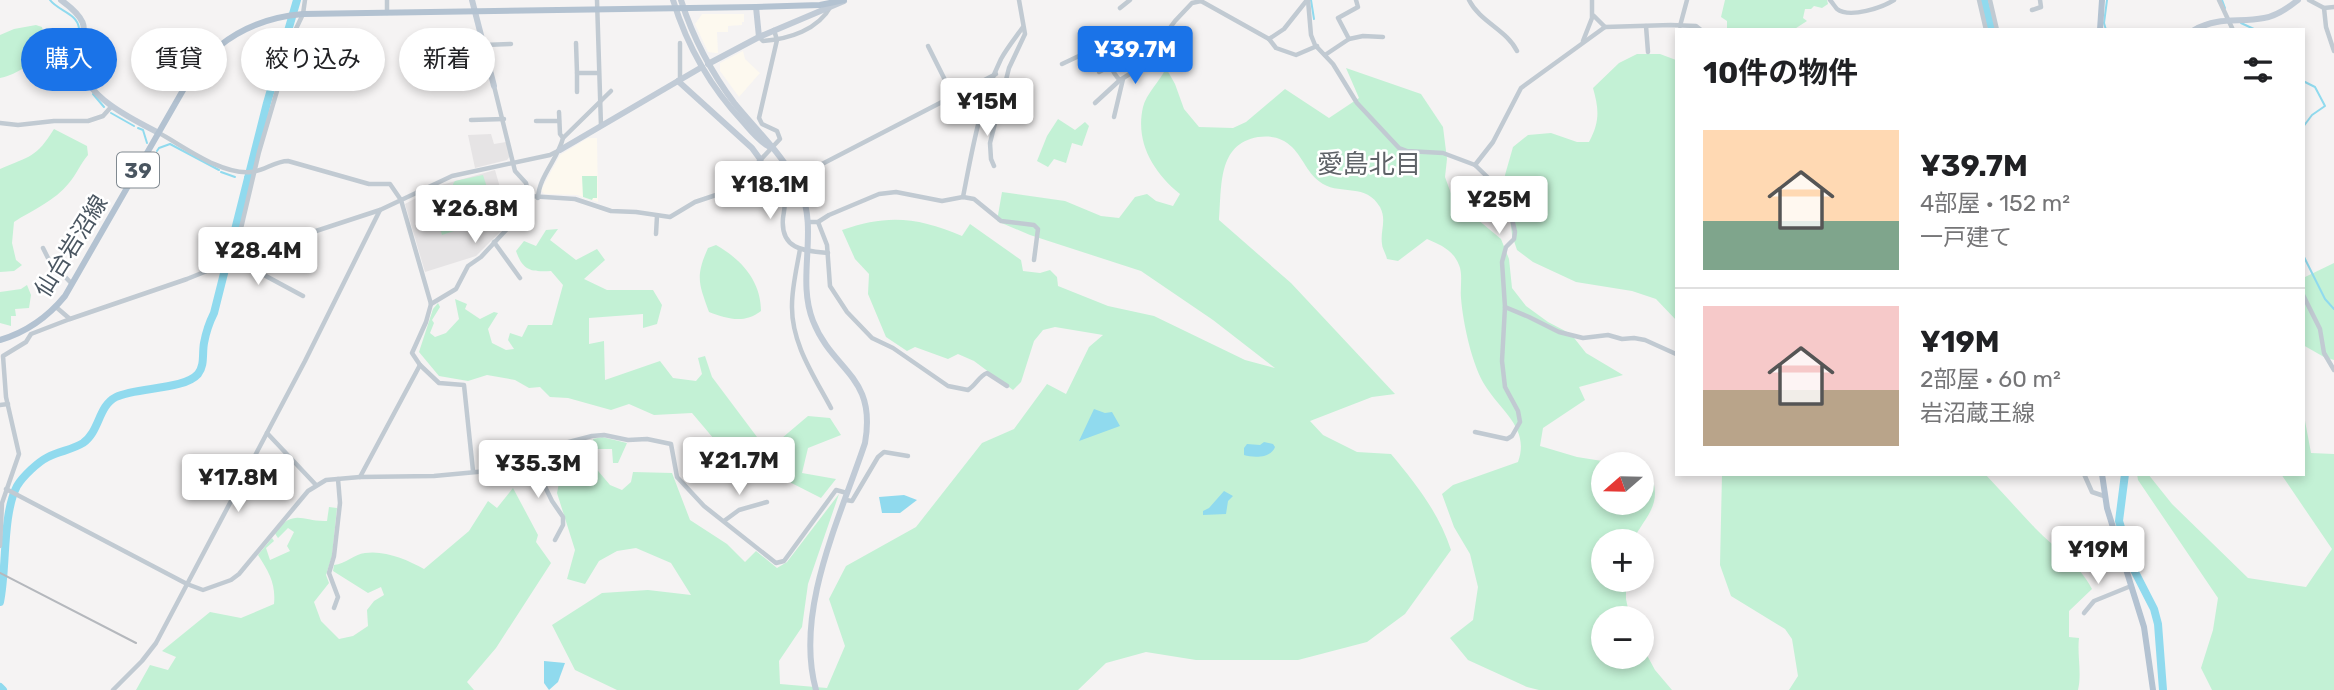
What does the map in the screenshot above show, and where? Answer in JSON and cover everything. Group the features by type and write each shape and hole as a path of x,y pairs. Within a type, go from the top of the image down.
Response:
{"main road":[{"name":"仙台岩沼線","path":"0,340 31,327 55,307 73,285 190,78 214,49 253,25 301,14 680,8 756,4 831,6 845,0"},
{"path":"2100,28 2102,0"},
{"path":"2102,476 2104,496 2144,627 2151,689"}],"street":[{"path":"61,0 83,21 83,74 111,107 222,168 245,173 288,162 369,184 390,184 401,200 431,304 426,323 412,353 439,383 464,385 474,471"},
{"path":"234,259 254,172 305,0"},
{"path":"387,0 387,13"},
{"path":"472,0 480,28"},
{"path":"597,0 601,126"},
{"path":"673,0 680,8 705,65 736,115 763,144 772,148 794,178 809,222 807,297 814,323 859,388 867,405 865,443 821,572 809,627 810,662 816,690"},
{"path":"680,8 681,0"},
{"path":"994,166 990,143 1009,68 1025,34 1019,0"},
{"path":"1120,8 1130,0"},
{"path":"1095,103 1121,79 1142,67 1175,21 1192,3 1201,0 1269,39 1276,48 1294,55 1317,46"},
{"path":"1269,39 1283,29 1308,0"},
{"path":"1308,0 1311,35 1317,46 1344,80 1357,103 1399,148 1443,153 1475,165 1507,195 1514,222 1514,239 1506,247 1502,262 1505,307 1502,361 1505,387 1518,411 1520,422 1512,436 1507,439 1475,432"},
{"path":"1349,39 1338,18 1356,8 1356,0"},
{"path":"1469,0 1478,14 1508,38 1517,51"},
{"path":"1583,42 1593,14 1592,0"},
{"path":"1680,26 1687,0"},
{"path":"1830,0 1843,12 1871,10 1894,0"},
{"path":"1979,0 1986,28"},
{"path":"1990,0 1997,28"},
{"path":"2032,10 2041,7 2040,0"},
{"path":"2219,0 2232,28"},
{"path":"2200,28 2227,19 2266,18 2298,0"},
{"path":"2309,0 2324,8 2334,7"},
{"path":"756,4 759,37 763,41 799,35 825,16 831,6"},
{"path":"0,546 0,520 19,454 8,404 2,357 26,342 30,334 187,279 234,259 380,210 452,176 550,155 705,65 759,37 831,6"},
{"path":"2324,8 2326,27 2334,51"},
{"path":"1593,14 1605,27"},
{"path":"1646,26 1648,52"},
{"path":"963,197 976,130 996,74 1002,58 1024,27"},
{"path":"1475,165 1493,142 1521,88 1605,27 1698,28"},
{"path":"529,196 577,199 611,211 672,217 695,202 728,191 778,144 779,135 774,128 762,124 759,118 777,40 774,30"},
{"path":"1325,55 1349,39 1363,36 1382,37"},
{"path":"576,43 578,92"},
{"path":"680,43 679,81 752,148 760,159 784,196 783,222 790,243 800,249 828,253"},
{"path":"495,45 511,44"},
{"path":"928,46 953,96"},
{"path":"1062,64 1098,47 1121,79"},
{"path":"1099,72 1110,66"},
{"path":"577,74 598,73"},
{"path":"794,178 996,74"},
{"path":"1114,117 1121,79"},
{"path":"431,304 456,289 468,266 519,216 529,196 526,183 515,171 495,89"},
{"path":"562,138 611,91"},
{"path":"0,123 18,125 88,121 103,116 111,107"},
{"path":"538,198 540,187 560,150 562,138 559,112"},
{"path":"471,120 504,119"},
{"path":"537,121 559,121"},
{"path":"809,222 818,222 879,194 895,192 942,201 974,198 1001,220 1010,224 1034,225 1038,229 1034,260"},
{"path":"113,690 156,643 310,351 380,210"},
{"path":"656,234 657,216"},
{"path":"818,222 827,245 828,279 835,296 873,338 893,348 948,386 968,390 987,373 1007,386"},
{"path":"494,242 520,278"},
{"path":"43,248 49,260 73,285"},
{"path":"800,249 792,304 793,325 800,349 831,408"},
{"path":"234,259 303,296"},
{"path":"2305,299 2319,329 2323,353 2334,370"},
{"path":"55,307 70,319"},
{"path":"1505,307 1559,332 1583,338 1608,335 1622,339 1634,338 1675,354"},
{"path":"360,477 420,365"},
{"path":"0,405 8,404"},
{"path":"267,433 316,485"},
{"path":"7,489 199,590 209,589 239,574 279,524 316,485 326,480 434,476 498,470 561,444 592,436 647,439 668,443 673,448 677,477 704,506 771,560 780,563 814,523 836,490 852,501 878,457 884,452 908,456"},
{"path":"531,458 563,517 563,525 555,540"},
{"path":"2085,476 2092,492 2104,496"},
{"path":"334,608 338,597 329,573 334,556 340,503 338,479"},
{"path":"724,520 739,510 766,502"},
{"path":"2084,613 2094,601 2132,586"}],"shaded area":[{"path":"702,14 744,14 744,22 742,25 728,26 728,32 717,32 718,53 708,52 695,24"},
{"path":"743,51 745,59 760,73 739,97 720,71 720,63"},
{"path":"491,134 494,144 506,142 510,156 507,160 475,168 468,135"},
{"path":"588,138 597,138 598,202 577,195 544,194 541,190 560,155"},
{"path":"495,170 503,198 513,195 519,213 476,256 425,272 405,204 438,186"}],"green space":[{"path":"1725,0 1827,0 1828,4 1822,8 1814,6 1805,9 1803,18 1807,21 1796,28 1727,28 1727,21 1721,17"},
{"path":"36,25 42,28 21,28 21,70 0,78 0,35 14,29"},
{"path":"1637,54 1660,54 1675,60 1675,319 1656,299 1632,291 1576,282 1533,262 1517,250 1512,235 1505,175 1513,147 1528,135 1551,133 1577,142 1589,142 1597,115 1593,88 1619,63"},
{"path":"1166,68 1184,109 1199,127 1233,128 1246,122 1285,89 1329,118 1359,98 1346,68 1421,94 1443,127 1447,159 1445,177 1453,199 1501,239 1509,259 1512,288 1526,306 1571,334 1586,353 1623,375 1579,387 1585,400 1543,428 1540,446 1591,459 1591,515 1648,515 1639,529 1591,529 1591,592 1626,592 1627,606 1591,606 1591,669 1654,668 1672,690 1539,690 1468,660 1450,638 1473,620 1478,587 1470,554 1454,527 1442,494 1453,485 1518,462 1521,450 1517,430 1486,387 1472,356 1462,308 1459,265 1450,252 1427,239 1398,261 1387,259 1382,244 1382,212 1374,200 1361,192 1323,184 1313,176 1288,144 1268,136 1245,141 1235,148 1228,158 1222,181 1219,220 1291,283 1395,394 1372,397 1310,421 1323,435 1357,452 1391,454 1418,488 1446,536 1451,550 1405,614 1367,642 1298,660 1196,660 1146,652 1106,663 1078,690 617,690 575,670 552,625 602,593 648,590 691,595 671,563 636,548 617,551 599,561 585,584 567,579 575,550 557,493 564,474 571,468 593,465 610,485 622,490 631,482 633,472 672,473 690,520 727,544 745,562 756,551 777,568 787,562 839,494 808,584 802,627 779,661 780,684 827,688 845,646 829,599 846,566 916,527 982,443 1014,429 1047,384 1066,394 1089,347 1103,335 1055,327 1043,330 1034,341 1021,382 1013,390 974,361 958,354 948,359 915,347 907,351 886,337 868,294 869,274 855,259 842,230 874,222 902,220 931,225 962,236 970,224 1021,260 1023,271 1040,273 1050,270 1057,277 1058,286 1108,306 1154,316 1245,360 1275,368 1213,320 1141,271 1030,235 997,221 1002,192 1065,201 1101,216 1119,218 1135,197 1147,194 1156,201 1173,206 1180,194 1154,166 1144,144 1142,132 1143,107"},
{"path":"1058,119 1075,130 1085,122 1089,126 1082,146 1072,143 1066,163 1054,159 1048,167 1037,161 1047,136"},
{"path":"54,129 87,146 88,155 63,189 14,222 12,243 16,260 22,265 14,271 0,272 0,169 32,155"},
{"path":"483,175 493,206 469,226 442,235 433,206 454,190 455,181"},
{"path":"582,176 597,176 597,198 592,200 583,197"},
{"path":"558,229 550,240 576,260 597,249 605,260 584,279 607,290 653,290 662,305 657,324 643,328 643,314 589,318 589,344 604,341 605,380 660,361 673,378 696,381 702,374 698,358 705,356 712,377 757,437 782,438 808,416 830,418 841,435 808,448 802,473 836,479 821,498 725,452 692,413 654,415 629,404 611,410 568,398 550,397 540,387 529,388 515,380 487,375 468,381 439,376 419,352 433,309 438,303 440,307 432,320 434,323 430,333 435,337 446,333 459,319 455,299 467,304 465,309 480,319 494,312 498,313 488,329 492,343 506,350 514,349 508,340 510,333 522,337 528,325 552,325 563,285 551,271 529,269 522,263 516,251 524,241 536,246 546,230"},
{"path":"716,245 734,257 748,272 760,300 761,311 755,315 736,319 709,312 700,274 708,248"},
{"path":"2334,263 2334,360 2305,346 2305,277"},
{"path":"27,285 31,295 29,308 15,309 16,316 11,316 11,326 0,323 0,292 21,289"},
{"path":"2305,421 2311,453 2334,454 2334,690 2212,690 2201,668 2213,630 2218,598 2137,476 2150,476 2172,504 2248,578 2306,587 2332,549 2282,476 2305,476"},
{"path":"602,437 627,443 618,463 613,463 612,449 594,449 593,439"},
{"path":"1722,476 1987,476 2035,528 2073,563 2092,589 2069,611 2069,637 2079,638 2078,690 1789,690 1798,676 1792,639 1785,629 1731,596 1720,565"},
{"path":"513,488 538,535 536,542 551,563 496,648 467,682 474,690 136,690 150,665 168,670 176,657 162,651 210,612 241,618 274,604 271,578 258,555 272,538 274,541 266,548 270,560 290,551 287,546 294,532 288,528 278,538 274,532 288,520 299,518 327,521 329,507 337,508 332,556 326,575 329,583 314,602 321,621 339,639 353,636 368,626 367,610 374,601 384,595 381,587 368,593 333,571 334,565 373,552 411,562 424,569 469,531 488,501 497,508"}],"water":[{"path":"1094,409 1105,413 1112,412 1120,426 1079,441"},
{"path":"1264,442 1273,444 1273,451 1257,457 1244,455 1247,444 1260,445"},
{"path":"1224,491 1233,496 1228,501 1226,514 1203,515 1203,511"},
{"path":"904,495 917,500 900,513 882,513 879,497"},
{"path":"544,661 565,663 558,682 549,690 544,683"}],"waterway":[{"path":"50,0 71,15 79,28"},
{"path":"0,602 9,512 12,498 23,478 44,459 89,438 106,406 116,397 182,383 200,371 206,335 297,0"},
{"path":"1311,0 1314,19"},
{"path":"1984,0 1991,28"},
{"path":"2105,28 2107,0"},
{"path":"2222,0 2225,8"},
{"path":"2241,23 2252,28"},
{"path":"2305,82 2315,87 2325,106 2312,115 2305,124"},
{"path":"93,94 104,107"},
{"path":"111,113 134,126"},
{"path":"138,128 143,130 147,143"},
{"path":"157,151 170,144 219,170"},
{"path":"221,172 235,177"},
{"path":"2305,259 2325,299 2334,309"},
{"path":"2125,476 2119,521 2134,570 2154,609 2158,624 2163,690"},
{"path":"0,687 3,690"}],"railway":[{"path":"0,573 136,643"}],"district":[{"name":"愛島北目","path":"1369,164"}]}
